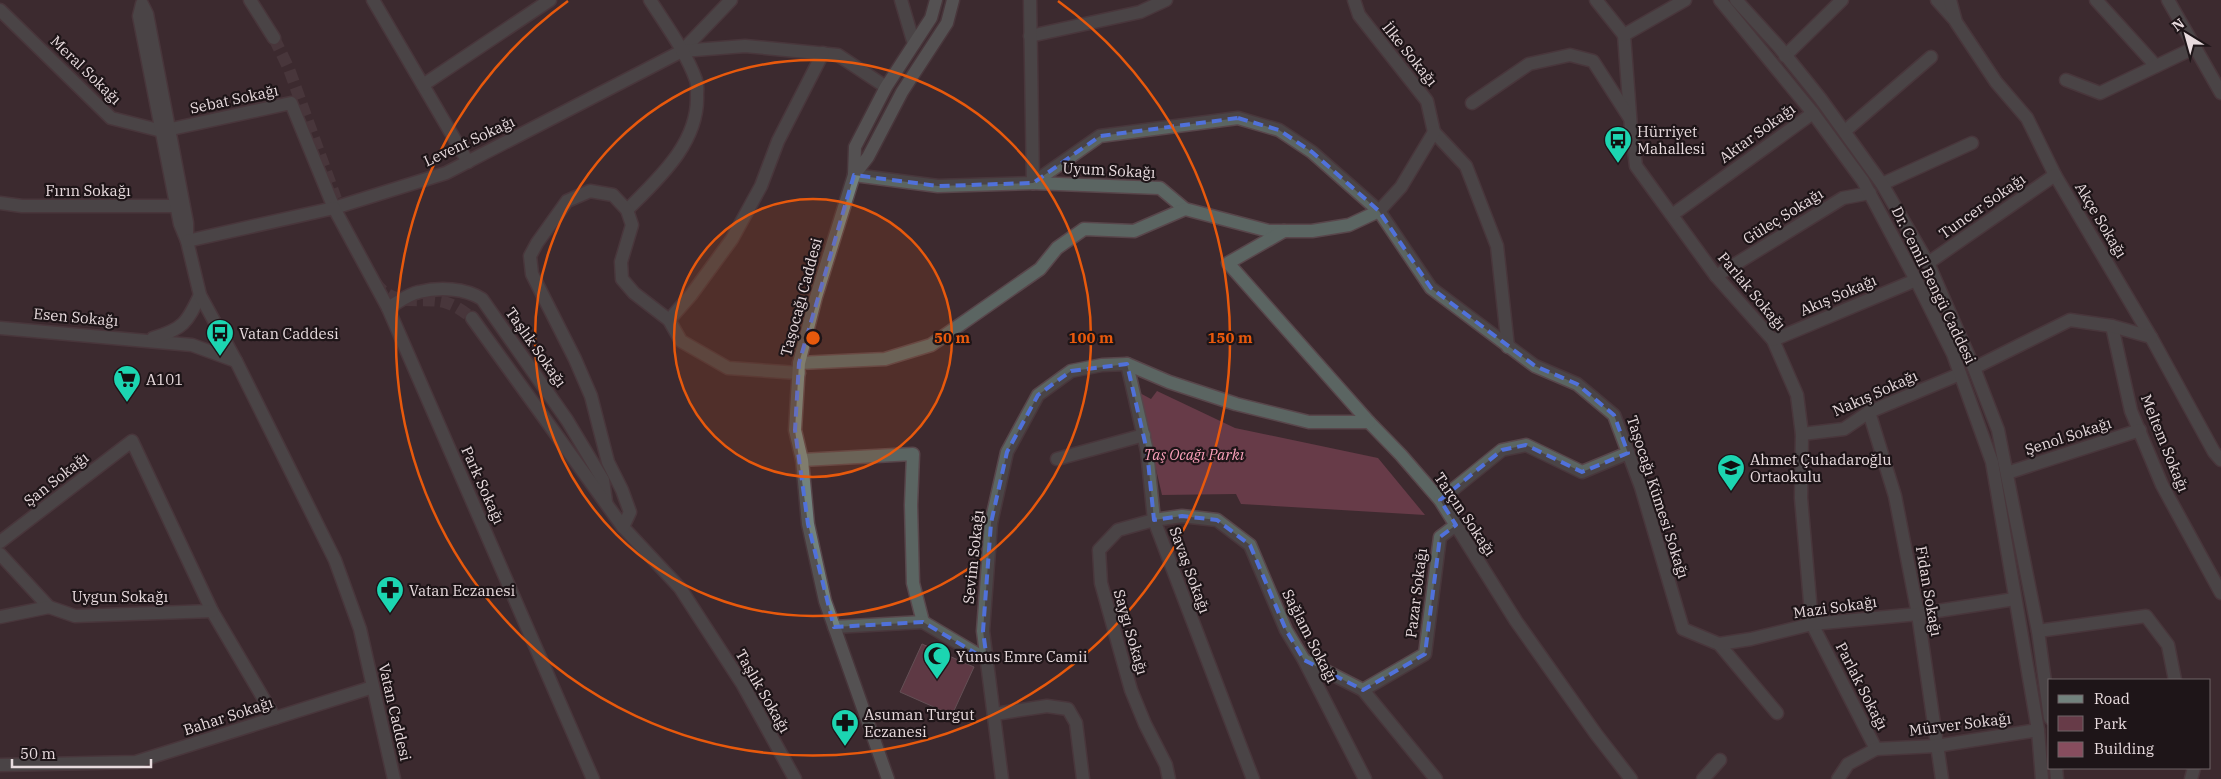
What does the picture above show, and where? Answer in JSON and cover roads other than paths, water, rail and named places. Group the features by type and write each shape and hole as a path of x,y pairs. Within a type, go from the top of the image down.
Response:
{"main road":[{"path":"854,175 855,146 886,87 931,18 936,0"},
{"path":"854,175 868,157 902,92 947,23 953,0"},
{"name":"Taşocağı Caddesi","path":"854,175 816,297 799,368 795,430 802,460 808,524 826,601 888,779"}],"street":[{"path":"250,0 274,38"},
{"path":"375,0 468,162"},
{"path":"423,84 550,0"},
{"path":"627,210 674,161 692,128 698,104 697,82 682,51 650,0"},
{"name":"Levent Sokağı","path":"187,241 334,208 446,173 682,51 731,0"},
{"path":"901,0 914,44"},
{"path":"854,175 938,186 1033,182 1030,0"},
{"path":"1030,36 1140,12 1166,0"},
{"name":"İlke Sokağı","path":"1354,0 1359,15 1427,101 1434,132"},
{"path":"1596,0 1624,35 1685,0"},
{"name":"Dr. Cemil Bengü Caddesi","path":"1720,0 1812,113 1870,193 1953,354 1992,462 2038,730 2045,750 2042,779"},
{"name":"Dr. Cemil Bengü Caddesi","path":"1736,0 1785,56 1845,131 1882,184 1928,263 1974,368 1998,430 2038,631 2048,704"},
{"path":"1785,56 1842,0"},
{"path":"1938,0 1956,22"},
{"name":"Akçe Sokağı","path":"1950,0 1956,22 1996,82 2027,118 2055,175 2151,337 2214,452 2221,460"},
{"path":"2096,0 2156,66"},
{"path":"2168,0 2221,93"},
{"name":"Vatan Caddesi","path":"142,2 147,14 176,206 180,224 187,241 200,295 236,361 335,560 360,629 394,779"},
{"name":"Meral Sokağı","path":"0,10 111,118 165,130"},
{"name":"Parlak Sokağı","path":"1624,35 1636,166 1716,276 1773,340 1797,395 1802,434 1801,498 1812,624 1876,749"},
{"path":"682,51 745,46 838,55 886,87"},
{"path":"2066,80 2100,93 2196,47"},
{"path":"670,320 732,239 760,186 778,141 823,54"},
{"path":"1472,103 1529,64 1570,55 1593,61 1631,120"},
{"path":"1845,131 1931,57"},
{"name":"Sebat Sokağı","path":"165,130 291,104 334,208"},
{"name":"Aktar Sokağı","path":"1672,215 1812,113"},
{"name":"Taşocağı Kümesi Sokağı","path":"1033,182 1100,136 1238,118 1279,130 1312,152 1379,211 1431,288 1535,366 1577,384 1614,415 1640,487 1683,629 1719,644"},
{"name":"Vatan Caddesi","path":"165,130 187,223 187,241"},
{"path":"1379,211 1401,187 1434,132 1466,166 1498,246 1508,347"},
{"path":"1870,193 1882,184 1972,143"},
{"name":"Tuncer Sokağı","path":"1928,263 2055,175"},
{"name":"Uyum Sokağı","path":"1033,182 1160,188 1185,209 1269,231 1312,231 1349,225 1379,211"},
{"path":"623,527 630,512 622,490 608,462 591,396 575,359 532,274 530,256 536,243 567,201 590,191 613,195 627,210 632,225 621,262 622,279 634,292 670,320 681,341 728,368 799,368 885,359 931,344 1040,269 1057,248 1084,229 1134,231 1185,209"},
{"name":"Güleç Sokağı","path":"1716,276 1843,198 1870,193"},
{"name":"Fırın Sokağı","path":"0,203 22,206 176,206"},
{"name":"Park Sokağı","path":"334,208 388,308 593,779"},
{"name":"Tarçın Sokağı","path":"1284,231 1228,263 1370,422 1402,455 1440,500 1516,621 1596,734 1631,779"},
{"name":"Akış Sokağı","path":"1773,340 1916,280"},
{"name":"Taşlık Sokağı","path":"388,308 417,292 454,290 471,292 482,300 567,420 603,480 606,504"},
{"name":"Esen Sokağı","path":"148,340 175,331 190,317 200,295"},
{"name":"Taşlık Sokağı","path":"472,318 623,527 680,588 743,685 795,779"},
{"name":"Nakış Sokağı","path":"1802,434 1844,429 1869,412 1974,368 2070,320 2112,326 2151,337"},
{"name":"Meltem Sokağı","path":"2112,326 2131,411 2162,485 2221,593"},
{"name":"Esen Sokağı","path":"0,328 192,345 236,361"},
{"name":"Sevim Sokağı","path":"1002,779 983,631 991,523 1006,452 1038,395 1071,371 1102,365 1127,364 1169,382 1236,404 1309,422 1370,422"},
{"name":"Savaş Sokağı","path":"1127,364 1144,435 1154,520 1253,779"},
{"name":"Fidan Sokağı","path":"1869,412 1895,496 1918,614 1942,779"},
{"name":"Şenol Sokağı","path":"2007,473 2140,430"},
{"path":"1057,459 1144,435"},
{"name":"Şan Sokağı","path":"0,542 132,440 212,611"},
{"path":"1440,500 1502,450 1526,445 1582,472 1628,453"},
{"path":"802,460 913,454 911,505 914,583 923,622"},
{"name":"Sağlam Sokağı","path":"1154,520 1182,516 1217,520 1250,545 1286,630 1304,660 1366,779"},
{"name":"Saygı Sokağı","path":"1154,520 1118,530 1099,550 1101,583 1132,690 1145,724 1166,765 1169,779"},
{"name":"Pazar Sokağı","path":"1363,690 1425,654 1440,537 1456,525"},
{"path":"0,554 49,608"},
{"name":"Mazi Sokağı","path":"1719,644 1751,639 1812,624 1918,614 2016,599"},
{"name":"Uygun Sokağı","path":"0,616 49,608 75,616 212,611"},
{"path":"212,611 275,718"},
{"path":"2038,631 2146,616 2168,645 2175,679"},
{"path":"834,627 923,622 987,660"},
{"path":"1719,644 1777,713"},
{"path":"1304,660 1363,690 1436,779"},
{"name":"Bahar Sokağı","path":"0,765 136,762 373,687"},
{"path":"995,714 1047,706 1068,709 1076,723 1084,779"},
{"name":"Mürver Sokağı","path":"1838,779 1848,764 1876,749 1936,746 2038,730"},
{"path":"1703,779 1720,760"}],"tunnel":[{"path":"274,38 289,69 336,199"},
{"path":"375,282 390,296 398,299 444,302 472,318"}],"place":[{"name":"Hürriyet Mahallesi","path":"1618,164"},
{"name":"Vatan Caddesi","path":"220,357"},
{"name":"A101","path":"127,403"},
{"name":"Ahmet Çuhadaroğlu Ortaokulu","path":"1731,492"},
{"name":"Vatan Eczanesi","path":"390,614"},
{"name":"Yunus Emre Camii","path":"937,680"},
{"name":"Asuman Turgut Eczanesi","path":"845,747"}],"park label":[{"name":"Taş Ocağı Parkı","path":"1194,454"}]}
